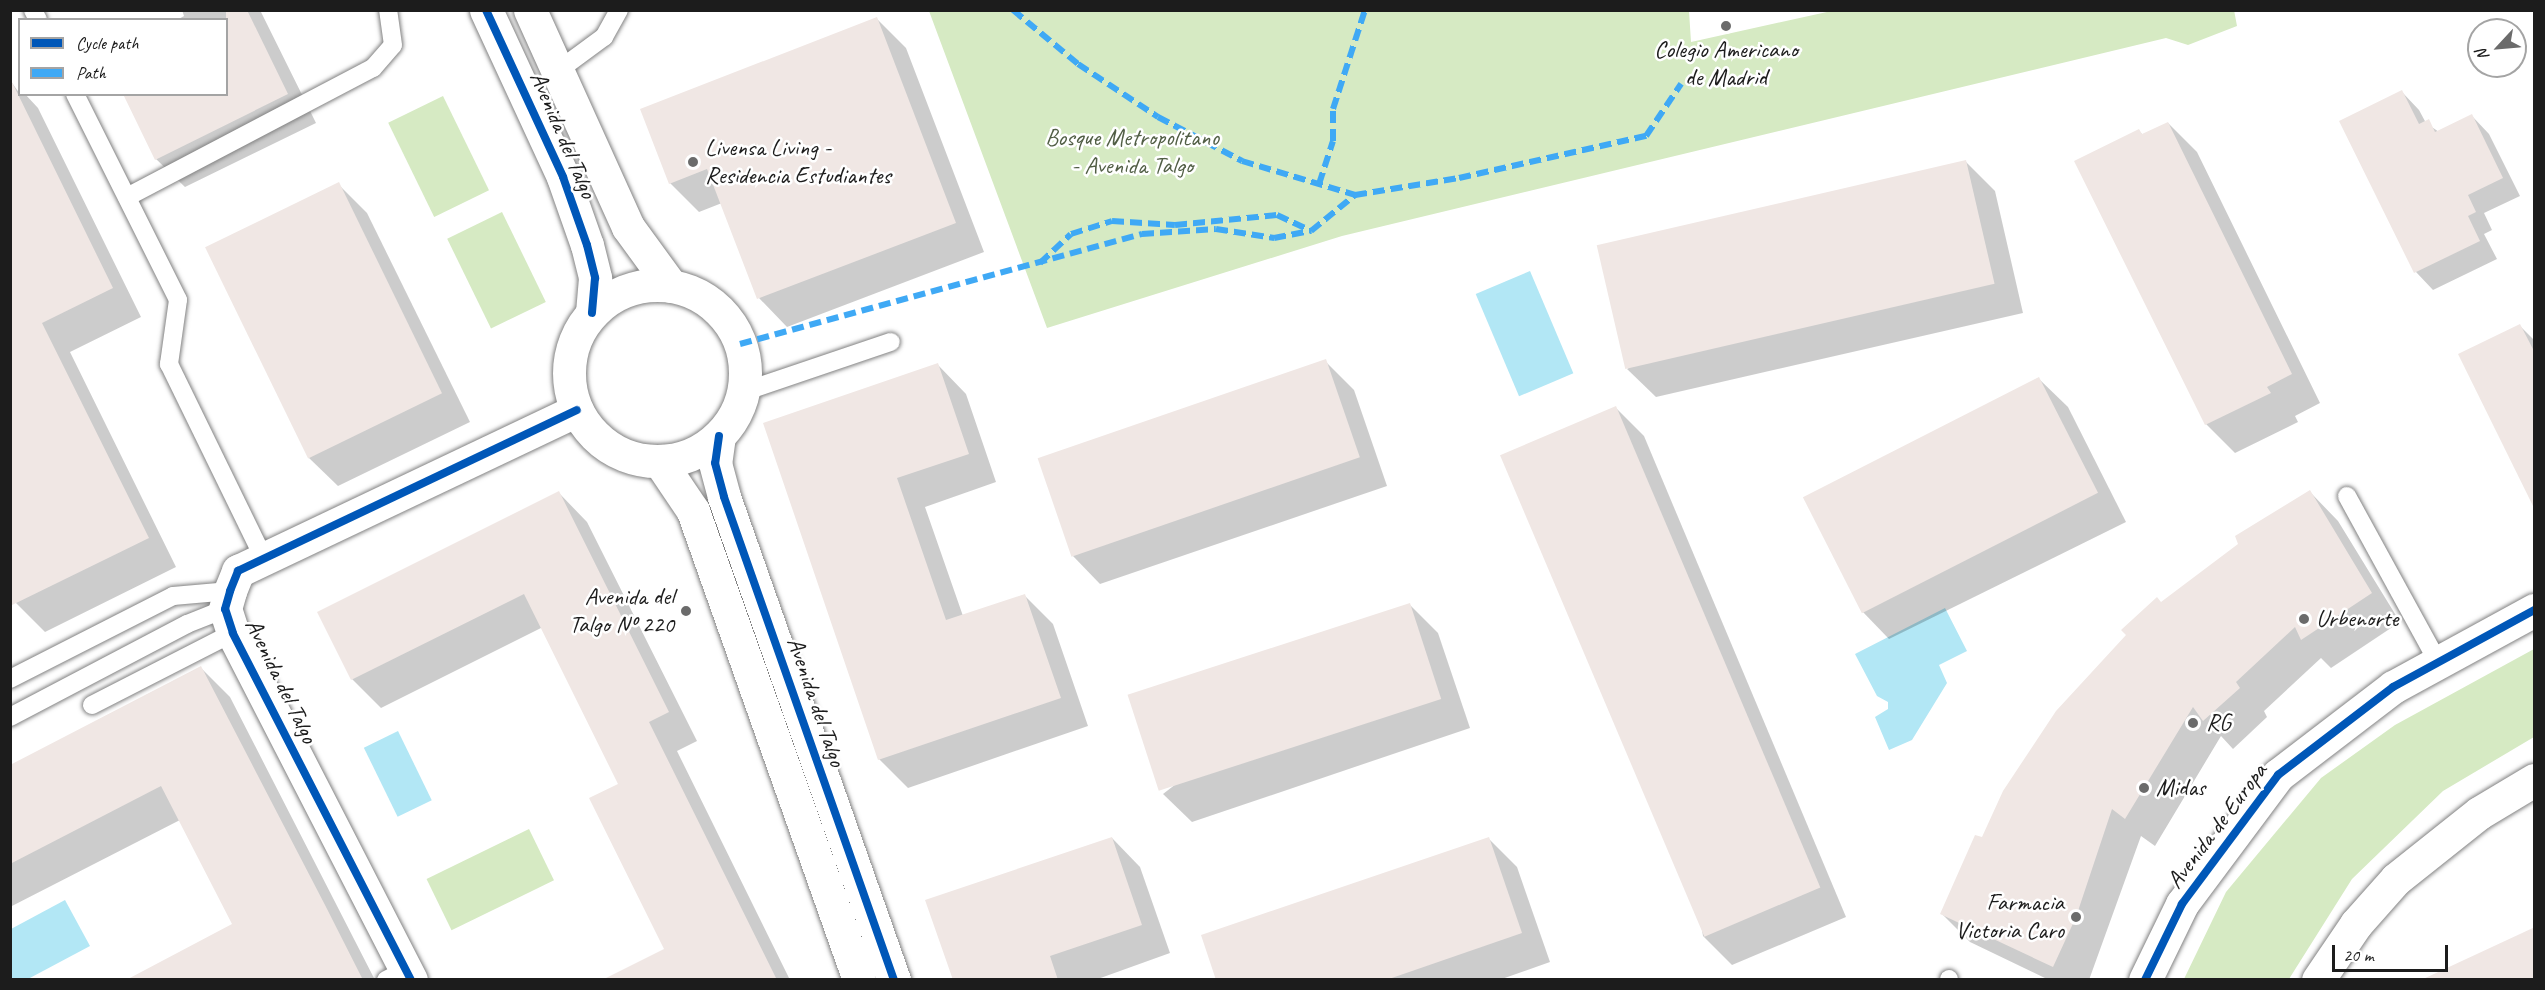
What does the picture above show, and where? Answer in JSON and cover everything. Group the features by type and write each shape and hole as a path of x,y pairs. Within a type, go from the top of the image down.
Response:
{"street":[{"name":"Avenida del Talgo","path":"486,10 563,177 587,245 595,278 592,313"},
{"name":"Avenida del Talgo","path":"530,10 628,227 671,286"},
{"path":"642,286 671,286 693,293 729,322 745,368 743,392 735,416 720,436 702,449 660,462 635,459 611,449 591,432 577,410 569,386 569,359 577,334 592,313 615,295 642,286"},
{"name":"Avenida del Talgo","path":"401,976 229,611 238,571 577,410"},
{"name":"Avenida del Talgo","path":"720,436 715,464 724,497 894,980"},
{"path":"660,462 693,511 859,980"},
{"name":"Avenida de Europa","path":"2145,980 2182,904 2278,775 2393,687 2535,610"},
{"path":"2318,980 2356,924 2396,879 2479,813 2535,780"}],"lane":[{"path":"127,197 373,68 393,45 388,10"},
{"path":"559,70 604,37 620,10"},
{"path":"76,96 178,300 169,364 264,559"},
{"path":"743,392 891,342"},
{"path":"2347,496 2438,662"},
{"path":"10,679 173,596 229,611"},
{"path":"92,705 229,611"},
{"path":"10,717 187,624 229,611"}],"green space":[{"name":"Bosque Metropolitano - Avenida Talgo","path":"1836,10 2234,10 2237,26 2188,45 2166,38 1342,236 1047,328 929,11 1689,11 1691,42"},
{"path":"443,96 489,190 434,217 388,123"},
{"path":"502,212 546,302 491,329 447,239"},
{"path":"2534,649 2534,737 2443,791 2352,879 2289,979 2184,979 2226,892 2321,778 2395,725"},
{"path":"529,829 554,880 452,930 427,879"}],"water":[{"path":"1530,271 1573,373 1519,396 1476,294"},
{"path":"1945,608 1967,651 1939,665 1947,683 1912,740 1889,750 1875,717 1888,709 1888,702 1877,696 1855,654"},
{"path":"398,731 432,800 398,817 364,748"},
{"path":"65,900 90,946 28,979 11,979 11,929"}],"building":[{"path":"226,10 247,10 288,94 155,160 124,96 228,96 228,18 226,18"},
{"name":"Livensa Living - Residencia Estudiantes","path":"877,17 956,223 757,299 707,169 669,184 640,109"},
{"path":"10,78 113,288 42,323 149,538 10,606"},
{"path":"2402,90 2419,124 2429,119 2435,132 2472,114 2503,178 2468,195 2476,212 2468,216 2480,241 2414,273 2339,121"},
{"path":"2168,122 2292,374 2267,387 2271,393 2205,425 2074,161 2139,129 2142,134"},
{"path":"1966,160 1995,284 1625,369 1597,245"},
{"path":"339,182 442,393 308,459 205,247"},
{"path":"2520,324 2535,353 2535,510 2458,354"},
{"path":"1326,359 1360,457 1071,557 1038,458"},
{"path":"938,363 969,454 897,478 946,620 1025,594 1061,698 878,760 763,423"},
{"path":"2039,377 2098,493 1862,613 1803,497"},
{"path":"1616,406 1820,887 1704,937 1500,455"},
{"path":"2310,490 2372,593 2301,640 2295,627 2236,682 2240,688 2203,721 2193,707 2125,819 2112,809 2076,917 2053,967 1940,914 1975,835 1982,837 2003,791 2056,711 2126,635 2121,630 2157,597 2161,602 2238,544 2235,536"},
{"path":"559,491 669,712 649,722 777,980 602,980 664,949 589,798 618,784 524,594 351,680 317,612"},
{"path":"1410,603 1441,699 1159,791 1128,695"},
{"path":"201,666 363,980 126,980 232,924 161,786 10,864 10,765"},
{"path":"1112,837 1142,925 1050,956 1058,980 953,980 925,900"},
{"path":"1489,837 1522,933 1386,980 1216,980 1201,935"},
{"path":"2535,927 2535,980 2421,980"}],"marked path":[{"path":"1013,10 1078,64 1158,117 1242,161 1355,195 1459,178 1646,136 1681,84"},
{"path":"1319,184 1333,141 1333,109 1365,10"},
{"path":"1040,263 1071,234 1112,221 1175,225 1277,215 1311,231 1355,195"},
{"path":"740,344 1142,234 1216,229 1274,238 1311,231"}],"cycle path":[{"path":"486,10 563,177 587,245 595,278 592,313"},
{"path":"411,980 233,633 225,609 230,591 238,571 577,410"},
{"path":"719,436 715,463 724,497 894,980"},
{"path":"2145,980 2182,904 2278,775 2393,687 2534,610"}],"place":[{"name":"Colegio Americano de Madrid","path":"1726,26"},
{"name":"Livensa Living - Residencia Estudiantes","path":"693,162"},
{"name":"Avenida del Talgo Nº 220","path":"686,611"},
{"name":"Urbenorte","path":"2304,619"},
{"name":"RG","path":"2193,723"},
{"name":"Midas","path":"2144,788"},
{"name":"Farmacia Victoria Caro","path":"2076,917"}]}
